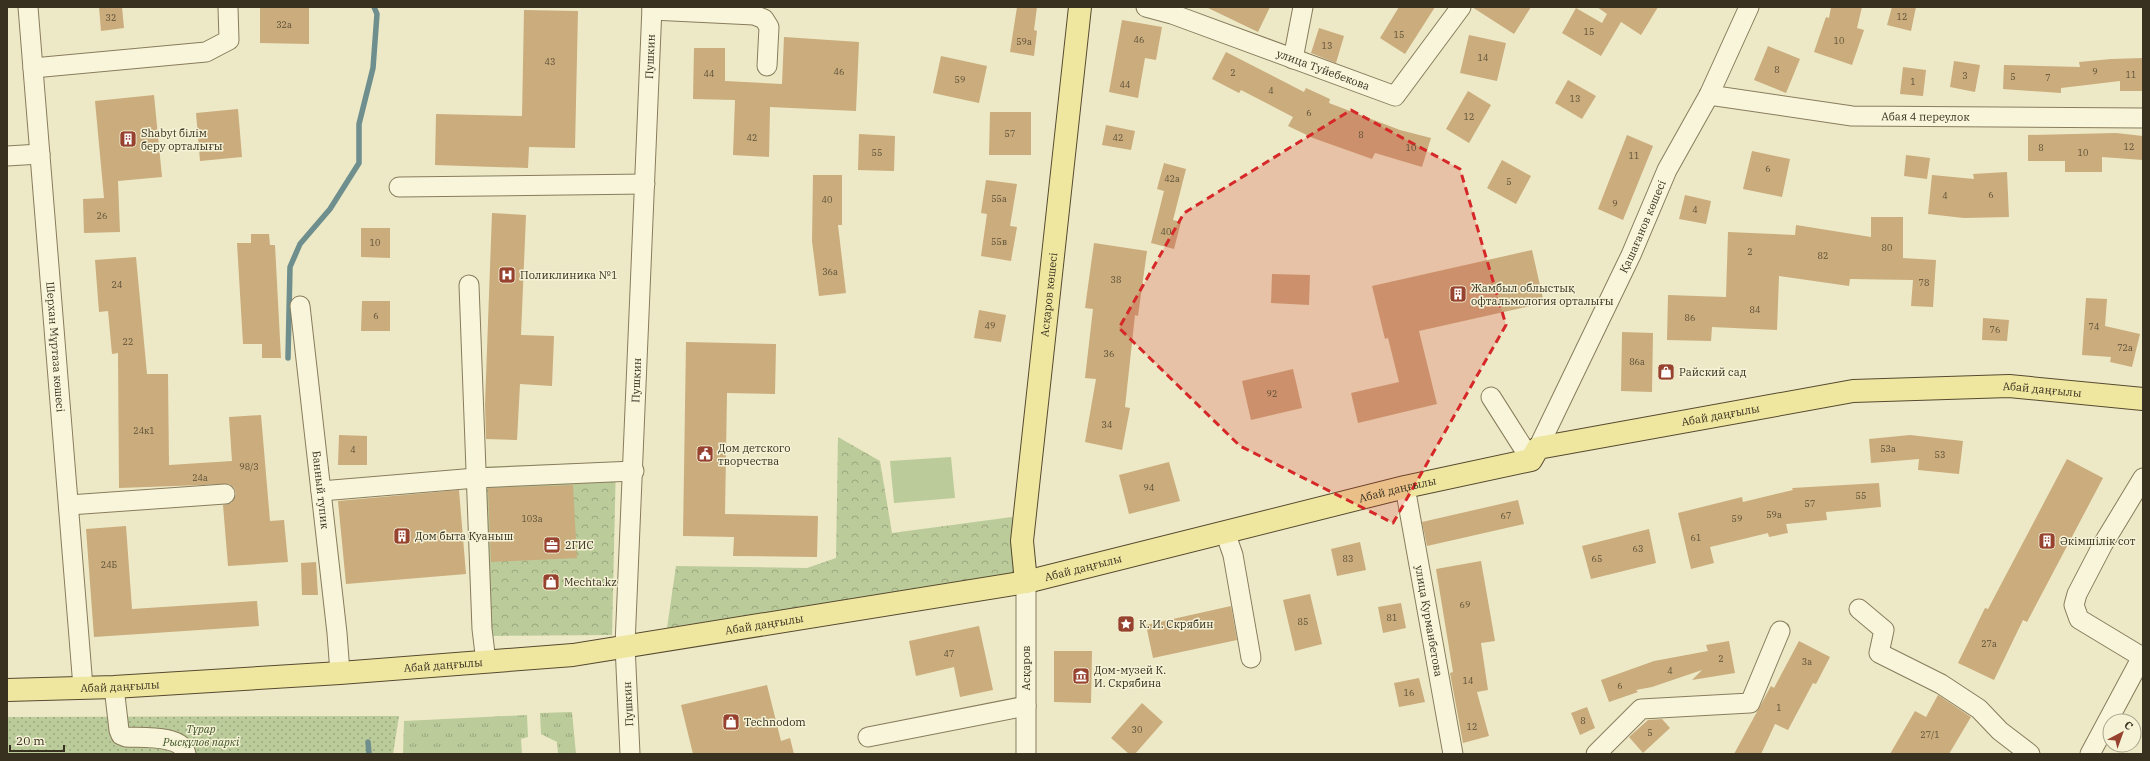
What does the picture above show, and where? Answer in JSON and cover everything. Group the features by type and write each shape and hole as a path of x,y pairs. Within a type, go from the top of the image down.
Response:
{"main road":[{"name":"Асқаров көшесі","path":"1026,582 1022,541 1080,7"},
{"name":"Абай даңғылы","path":"7,690 114,687 340,673 573,655 1026,582 1535,454 1853,392 2010,386 2143,399"}],"street":[{"name":"Шерхан Мұртаза көшесі","path":"28,7 83,687"},
{"path":"33,68 206,52 229,40 228,7"},
{"name":"улица Туйебекова","path":"1146,7 1172,14 1395,96 1461,7"},
{"path":"1292,59 1303,7"},
{"name":"Қашағанов көшесі","path":"1535,454 1632,255 1667,170 1709,95 1749,7"},
{"path":"652,9 754,15 764,19 769,27 767,66"},
{"name":"Пушкин","path":"630,754 625,646 634,471 652,9"},
{"name":"Абая 4 переулок","path":"1709,95 1852,116 2143,118"},
{"path":"7,156 40,154"},
{"path":"399,187 645,184"},
{"path":"469,285 482,629 486,662"},
{"name":"Банный тупик","path":"300,306 340,673"},
{"path":"1491,396 1535,454"},
{"path":"321,491 476,478 634,471"},
{"path":"2090,754 2142,656 2079,619 2074,605 2077,594 2103,544 2143,478"},
{"name":"улица Курманбетова","path":"1405,487 1453,754"},
{"path":"69,505 225,494"},
{"path":"1225,532 1233,555 1251,658"},
{"name":"Асқаров","path":"1026,582 1026,754"},
{"path":"1859,609 1884,630 1879,652 1941,684 1979,709 2000,731 2030,754"},
{"path":"1596,754 1641,708 1750,703 1780,632"},
{"path":"114,687 119,730 121,735 126,737 172,740 180,744 186,754"},
{"path":"868,737 1026,706"}],"highlighted area":[{"path":"1351,110 1460,169 1506,325 1393,523 1240,446 1119,328 1184,213"}],"green space":[{"path":"838,437 880,461 892,533 1012,517 1022,595 864,598 667,628 676,566 807,568 836,558"},
{"path":"951,457 955,498 894,503 890,461"},
{"path":"616,462 612,635 484,636 472,467"},
{"path":"572,712 576,754 558,754 557,742 541,734 540,713"},
{"path":"527,715 528,737 521,739 522,754 403,754 404,721"},
{"name":"Тұрар Рысқұлов паркі","path":"399,716 393,754 7,754 7,717"}],"building":[{"path":"99,7 122,7 124,28 101,31"},
{"path":"260,7 309,7 309,44 260,43"},
{"path":"1017,7 1037,7 1034,30 1037,31 1034,56 1010,52"},
{"path":"1206,7 1270,7 1258,32"},
{"path":"1399,7 1435,7 1405,54 1380,38"},
{"path":"1472,7 1531,7 1514,34"},
{"path":"1597,7 1658,7 1641,35 1621,22 1601,56 1562,33 1576,8 1602,23 1607,14"},
{"path":"1831,7 1862,7 1857,28 1864,30 1852,65 1814,52 1826,17 1829,18"},
{"path":"1892,7 1916,7 1911,31 1887,25"},
{"path":"524,10 578,11 575,148 529,147 528,168 435,165 436,114 522,116"},
{"path":"1122,20 1162,27 1156,60 1145,58 1138,98 1109,92"},
{"path":"1319,28 1344,36 1336,63 1311,53"},
{"path":"1469,35 1506,43 1497,81 1460,73"},
{"path":"784,37 859,42 856,111 770,107 769,157 733,155 735,100 693,99 694,48 725,48 725,81 782,84"},
{"path":"1768,46 1800,59 1786,93 1754,80"},
{"path":"1226,52 1304,92 1306,88 1330,99 1329,103 1400,130 1431,138 1422,167 1375,153 1372,159 1313,138 1288,126 1293,117 1241,90 1239,93 1212,79"},
{"path":"941,56 987,66 979,103 933,93"},
{"path":"2143,58 2143,91 2120,91 2120,81 2061,88 2061,93 2003,89 2004,65 2080,67 2079,62"},
{"path":"1954,61 1980,65 1975,92 1950,87"},
{"path":"1903,67 1926,70 1923,96 1900,94"},
{"path":"1568,80 1596,96 1582,119 1555,103"},
{"path":"1468,91 1491,105 1469,143 1446,129"},
{"name":"Shabyt білім беру орталығы","path":"154,95 162,177 118,181 120,232 84,233 83,199 104,198 95,101"},
{"path":"238,109 242,157 200,161 196,113"},
{"path":"990,112 1031,112 1031,155 989,155"},
{"path":"1106,125 1135,131 1131,150 1102,145"},
{"path":"2116,133 2143,136 2143,160 2102,157 2102,172 2065,172 2065,161 2028,161 2028,135"},
{"path":"859,134 895,136 894,171 858,170"},
{"path":"1627,135 1653,146 1623,220 1598,209"},
{"path":"1752,151 1790,159 1782,197 1743,189"},
{"path":"1906,155 1930,158 1927,179 1904,176"},
{"path":"1502,160 1531,176 1516,204 1487,188"},
{"path":"1164,163 1186,169 1173,220 1181,222 1174,249 1151,243 1164,191 1157,189"},
{"path":"2007,172 2009,217 1964,218 1928,214 1932,175 1974,179 1973,174"},
{"path":"813,175 842,175 842,225 838,225 846,293 819,296 812,241"},
{"path":"986,180 1017,184 1010,226 1017,227 1011,261 981,256 987,214 981,213"},
{"path":"1685,195 1711,201 1706,224 1679,219"},
{"name":"Поликлиника №1","path":"492,213 526,215 521,335 554,336 552,386 520,384 517,440 486,439 485,404"},
{"path":"1871,217 1903,217 1903,258 1936,260 1933,307 1911,306 1913,280 1850,279 1849,286 1779,276 1777,330 1712,327 1711,341 1667,340 1668,295 1726,297 1728,232 1795,235 1796,225 1871,237"},
{"path":"361,228 390,228 390,258 361,257"},
{"path":"251,234 269,234 270,245 275,245 281,358 262,358 262,344 243,344 237,243 251,243"},
{"path":"1094,243 1147,251 1138,316 1135,315 1125,407 1130,408 1122,450 1085,442 1096,379 1085,378 1093,309 1085,308"},
{"name":"Жамбыл облыстық офтальмология орталығы","path":"1532,250 1544,303 1419,331 1437,404 1358,423 1351,393 1399,382 1388,338 1385,339 1372,286"},
{"path":"136,257 147,374 168,374 169,465 232,461 229,417 261,415 270,521 284,520 288,562 228,566 223,505 231,503 236,494 234,488 229,484 119,488 118,353 112,354 108,311 99,312 95,260"},
{"path":"1272,274 1310,275 1309,305 1271,303"},
{"path":"2086,298 2107,299 2105,326 2140,334 2132,367 2110,362 2111,357 2082,355"},
{"path":"362,301 390,301 390,331 361,331"},
{"path":"979,310 1006,315 1001,342 974,338"},
{"path":"1983,318 2009,320 2007,341 1982,340"},
{"path":"1622,332 1653,333 1652,392 1621,391"},
{"name":"Дом детского творчества","path":"686,342 776,344 775,394 727,393 725,514 818,516 817,557 733,556 734,537 683,536"},
{"path":"1293,369 1302,408 1251,420 1242,381"},
{"path":"339,435 367,436 367,465 338,465"},
{"path":"1910,435 1963,441 1959,474 1918,470 1919,459 1871,463 1869,439"},
{"name":"Әкімшілік сот","path":"2067,459 2103,478 2027,622 2023,620 1994,680 1958,663 1985,608 1988,609"},
{"path":"1169,462 1180,501 1129,514 1119,475"},
{"path":"1879,483 1881,507 1826,512 1827,520 1786,524 1788,533 1769,537 1768,533 1710,547 1714,563 1691,569 1678,513 1742,497 1743,502 1793,490 1792,488"},
{"path":"573,485 577,558 491,562 488,488"},
{"name":"Дом быта Куаныш","path":"459,490 466,574 346,584 338,501"},
{"path":"1518,500 1524,524 1427,546 1422,522"},
{"path":"126,526 132,609 257,601 259,626 94,637 86,529"},
{"path":"1649,529 1656,563 1591,579 1582,546"},
{"path":"1360,542 1366,570 1337,576 1331,549"},
{"path":"1481,561 1495,641 1481,643 1488,690 1477,692 1489,736 1463,743 1450,673 1453,672 1436,569"},
{"path":"316,562 318,595 302,595 301,563"},
{"path":"1310,594 1322,644 1295,651 1283,600"},
{"path":"1401,603 1406,628 1383,633 1378,607"},
{"path":"1231,606 1237,640 1153,658 1146,625"},
{"path":"979,626 993,690 960,697 954,667 916,676 909,641"},
{"path":"1729,641 1735,673 1692,680 1702,670 1652,687 1636,690 1638,692 1609,702 1601,680 1654,661 1708,651 1706,645"},
{"path":"1799,641 1830,657 1816,684 1813,683 1788,730 1775,724 1761,754 1734,754 1771,686 1774,688"},
{"path":"1054,651 1092,651 1091,703 1054,702"},
{"path":"1419,678 1425,702 1399,707 1394,683"},
{"name":"Technodom","path":"767,685 781,741 790,738 794,754 693,754 681,705"},
{"path":"1938,695 1971,717 1949,754 1890,754 1915,711 1926,717"},
{"path":"1142,703 1163,722 1135,754 1129,754 1111,738"},
{"path":"1587,707 1595,728 1580,735 1571,713"},
{"path":"1662,719 1670,728 1643,753 1629,737 1648,720"}],"waterway":[{"path":"288,358 290,267 300,244 330,209 359,163 359,124 373,68 377,14 374,7"},
{"path":"368,742 369,754"}],"place":[{"name":"Shabyt білім беру орталығы","path":"128,139"},
{"name":"Поликлиника №1","path":"507,275"},
{"name":"Жамбыл облыстық офтальмология орталығы","path":"1458,294"},
{"name":"Райский сад","path":"1666,372"},
{"name":"Дом детского творчества","path":"705,454"},
{"name":"Дом быта Куаныш","path":"402,536"},
{"name":"Әкімшілік сот","path":"2047,541"},
{"name":"2ГИС","path":"552,545"},
{"name":"Mechta.kz","path":"551,582"},
{"name":"К. И. Скрябин","path":"1126,624"},
{"name":"Дом-музей К. И. Скрябина","path":"1081,676"},
{"name":"Technodom","path":"731,722"}]}
